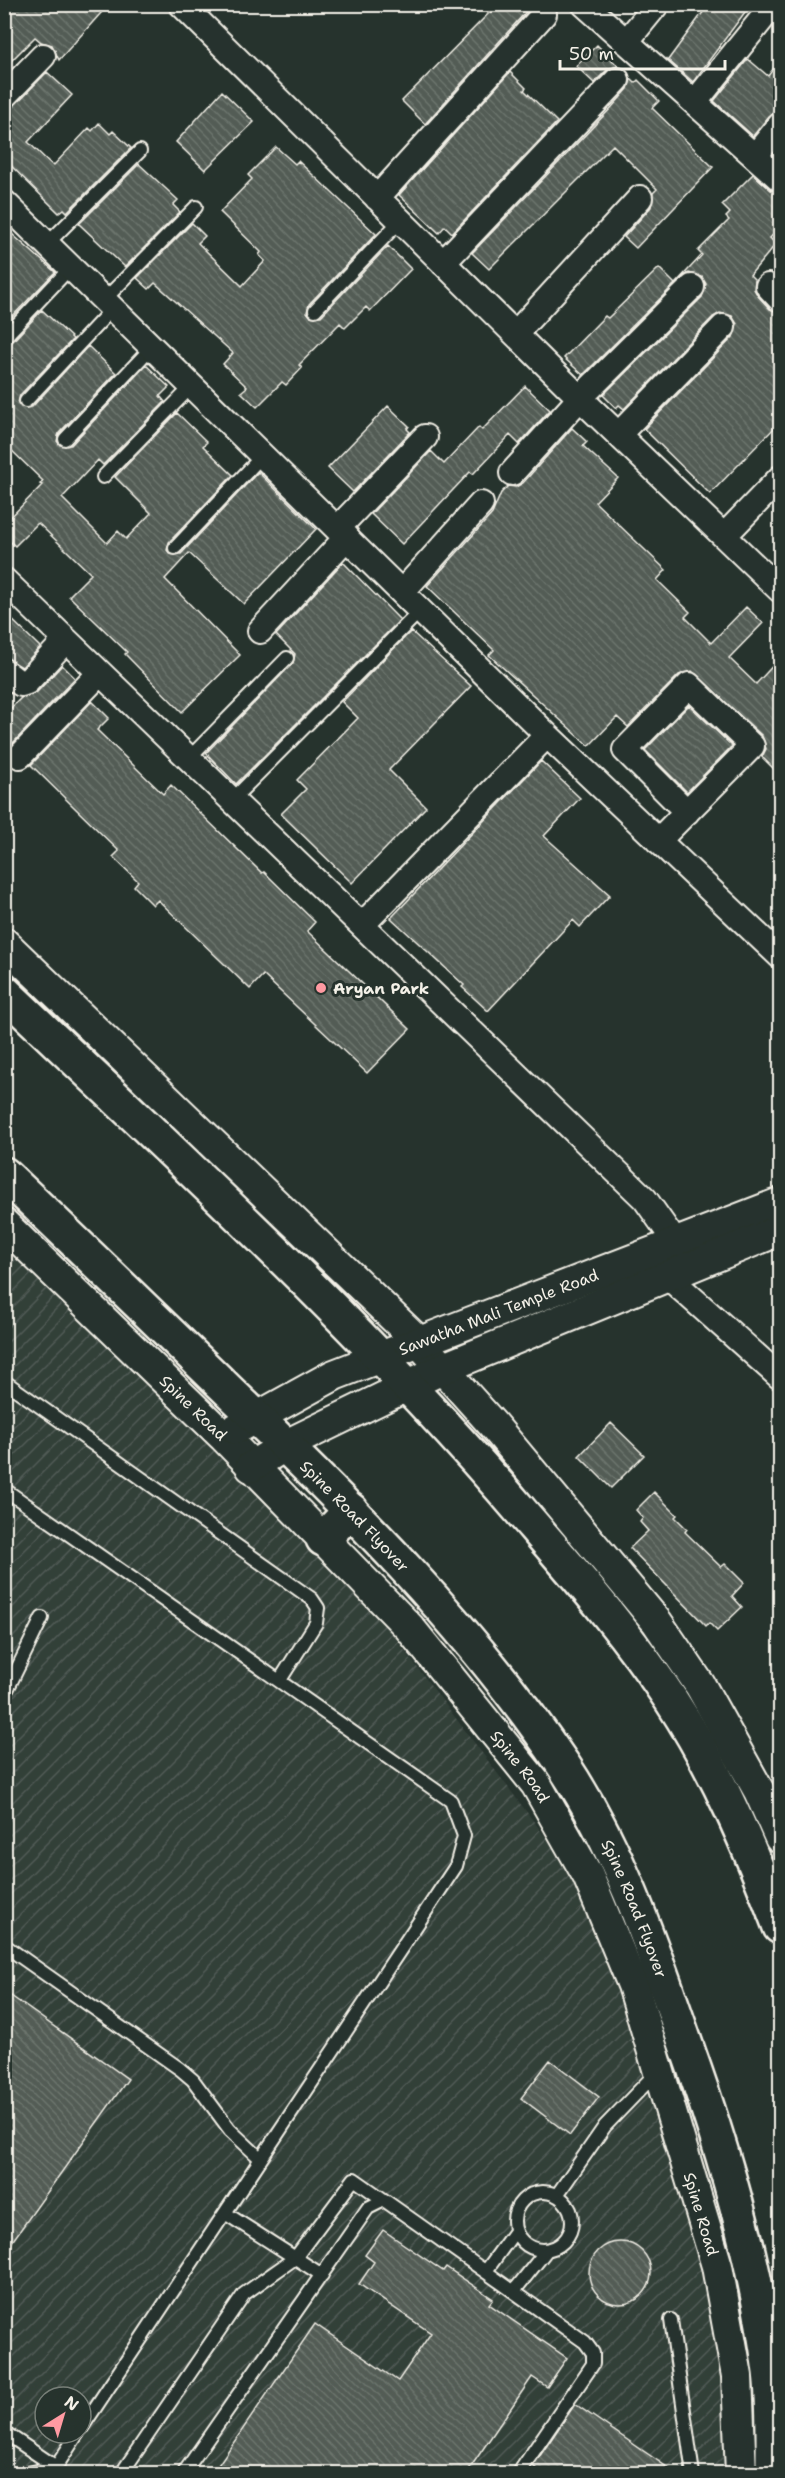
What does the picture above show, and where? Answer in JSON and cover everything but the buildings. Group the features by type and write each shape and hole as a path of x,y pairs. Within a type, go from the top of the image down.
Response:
{"main road":[{"path":"4,992 322,1296 468,1449 631,1642 672,1702 730,1806 780,1927"},
{"path":"4,1174 286,1445"},
{"name":"Spine Road Flyover","path":"286,1445 351,1510 435,1602 502,1683 565,1768 617,1862 664,1974 713,2125 758,2300 770,2373 773,2474"},
{"path":"323,1539 351,1510"}],"street":[{"path":"181,4 580,398 780,590"},
{"path":"584,4 780,179"},
{"path":"626,42 657,4"},
{"path":"695,102 774,4"},
{"path":"378,198 544,14"},
{"path":"4,96 44,56"},
{"path":"443,263 617,80"},
{"path":"755,156 780,125"},
{"path":"515,334 640,198"},
{"path":"4,202 547,735 780,956"},
{"path":"512,473 580,398 692,287"},
{"path":"619,434 723,327"},
{"path":"260,631 425,437"},
{"path":"725,535 780,478"},
{"path":"402,592 481,504"},
{"path":"4,580 363,924 645,1199 676,1243"},
{"path":"4,670 21,684 27,682 66,640"},
{"path":"20,756 100,673"},
{"path":"658,841 687,812 752,746 689,685 626,750 687,812"},
{"path":"363,924 547,735"},
{"path":"4,943 444,1368 657,1623 700,1685 759,1791 780,1838"},
{"name":"Sawatha Mali Temple Road","path":"224,1437 334,1376 418,1341 477,1322 780,1203"},
{"name":"Sawatha Mali Temple Road","path":"251,1467 286,1445 444,1368 780,1230"},
{"name":"Spine Road","path":"10,1236 224,1437 409,1627 536,1784 588,1876 610,1926 633,1985 659,2071 724,2297 737,2376 741,2474"},
{"path":"666,1275 780,1377"}],"lane":[{"path":"47,244 140,151"},
{"path":"27,401 109,304 196,207"},
{"path":"315,310 400,221"},
{"path":"4,338 71,267"},
{"path":"65,439 152,347"},
{"path":"104,477 192,386"},
{"path":"175,548 263,455"},
{"path":"232,800 421,610"},
{"path":"189,758 287,658"},
{"path":"4,1381 312,1599 318,1608 316,1623 280,1680"},
{"path":"6,1494 280,1680 451,1801 464,1836 456,1866 93,2411"},
{"path":"4,1696 42,1618"},
{"path":"4,1946 180,2069 192,2080 230,2130 261,2159"},
{"path":"557,2195 605,2126 659,2071"},
{"path":"121,2474 244,2294 295,2258 354,2178 585,2342 593,2353 593,2364 518,2474"},
{"path":"486,2271 515,2230 516,2211 528,2196 538,2192 557,2195 570,2208 573,2227 563,2244 546,2251 514,2291"},
{"path":"183,2474 368,2208 384,2200"},
{"path":"225,2213 321,2276"},
{"path":"515,2230 527,2246 546,2251"},
{"path":"671,2320 693,2474"},
{"path":"4,2432 53,2470"},
{"path":"22,2474 53,2470 70,2445"}],"shaded area":[{"path":"4,1246 346,1573 588,1893 727,2292 728,2473 5,2473"}],"place":[{"name":"Aryan Park","path":"321,988"}]}
